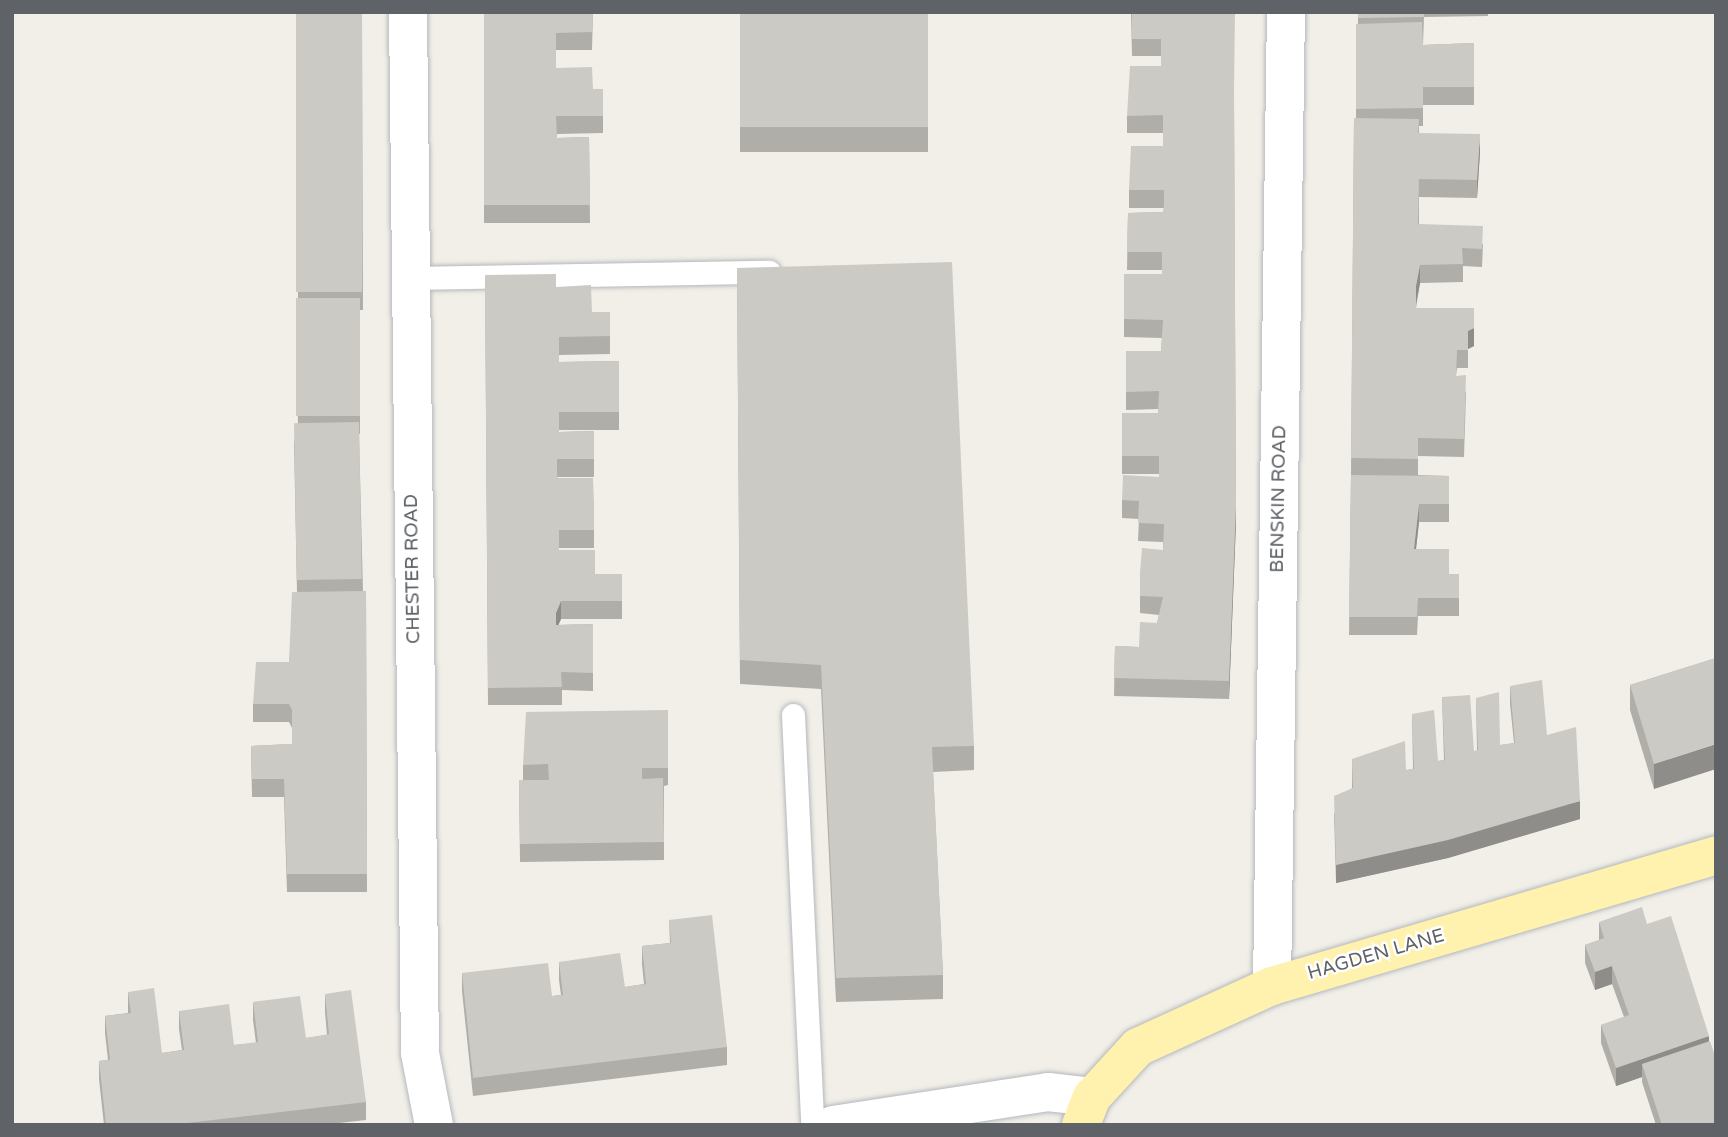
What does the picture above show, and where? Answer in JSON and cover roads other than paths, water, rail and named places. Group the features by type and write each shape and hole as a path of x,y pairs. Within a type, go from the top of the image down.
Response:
{"main road":[{"name":"HAGDEN LANE","path":"1087,1111 1138,1047 1272,986 1716,855"}],"street":[{"name":"CHESTER ROAD","path":"408,12 408,278 420,1053 434,1125"},
{"name":"BENSKIN ROAD","path":"1272,986 1286,12"},
{"path":"834,1125 1048,1092 1087,1111"}],"lane":[{"path":"408,278 790,271"},
{"path":"793,715 812,1125"}]}
